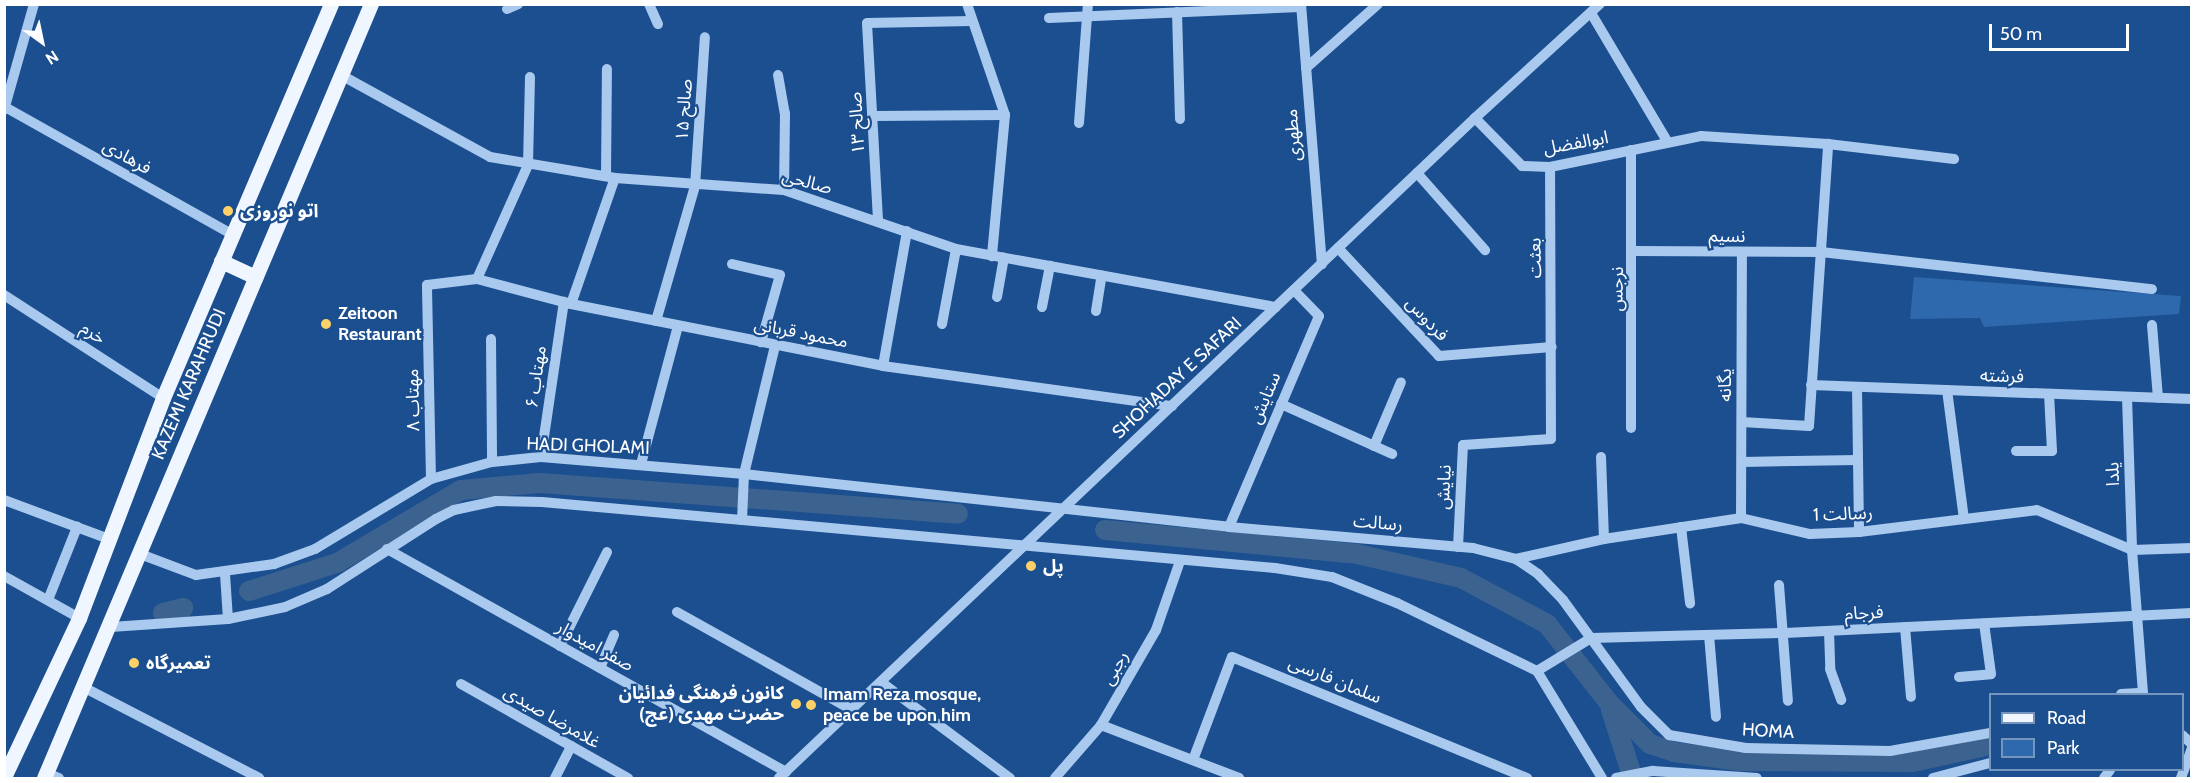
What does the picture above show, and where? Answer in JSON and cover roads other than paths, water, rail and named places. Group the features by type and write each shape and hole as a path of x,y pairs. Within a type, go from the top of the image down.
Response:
{"main road":[{"name":"KAZEMI KARAHRUDI","path":"4,777 79,618 163,398 331,4"},
{"name":"KAZEMI KARAHRUDI","path":"50,777 255,277 372,4"},
{"path":"221,261 255,277"}],"street":[{"path":"5,108 34,4"},
{"path":"649,4 658,24"},
{"path":"967,4 1005,115 992,255"},
{"path":"1306,68 1378,4"},
{"name":"SHOHADAY E SAFARI","path":"783,775 1475,118 1600,4"},
{"path":"1048,18 1088,10 1177,12 1301,6"},
{"name":"مطهری","path":"1301,6 1322,264"},
{"path":"1079,123 1088,10"},
{"path":"1177,12 1180,119"},
{"path":"1591,13 1667,141"},
{"name":"صالح ۱۳","path":"878,220 874,116 867,23 972,21"},
{"name":"صالح ۱۵","path":"656,321 695,186 705,37"},
{"name":"مهتاب ۶","path":"541,457 568,303 610,177 607,69"},
{"name":"صالحی","path":"341,75 490,157 610,177 695,186 784,190 878,220 956,249 1276,307"},
{"path":"778,75 785,113 784,190"},
{"path":"477,279 528,165 530,77"},
{"name":"فرهادی","path":"5,108 232,235"},
{"path":"874,116 1005,115"},
{"name":"ابوالفضل","path":"1475,118 1522,166 1550,167 1667,141 1701,136 1828,144 1954,159"},
{"path":"1742,422 1809,426 1828,144"},
{"name":"نرجس","path":"1631,150 1634,251 1631,428"},
{"name":"بعثت","path":"1550,167 1551,439"},
{"path":"1417,173 1485,250"},
{"path":"883,366 907,231"},
{"name":"فردوس","path":"1338,248 1439,356 1552,347"},
{"path":"942,324 956,249"},
{"name":"نسیم","path":"1634,251 1821,252 2152,289"},
{"name":"یگانه","path":"1742,252 1742,518"},
{"path":"997,297 1004,258"},
{"path":"732,264 780,275 761,342"},
{"path":"1042,308 1050,266"},
{"path":"1096,311 1102,276"},
{"name":"محمود قربانی","path":"427,285 477,279 568,303 883,366 1172,406"},
{"name":"مهتاب ۸","path":"427,285 431,478"},
{"name":"ستایش","path":"1229,527 1319,316 1294,290"},
{"name":"خرم","path":"4,295 163,398"},
{"path":"2152,325 2158,398"},
{"path":"641,464 678,326"},
{"path":"491,339 492,462"},
{"path":"742,520 744,474 775,346"},
{"path":"1374,446 1401,382"},
{"name":"فرشته","path":"1811,385 2192,399"},
{"path":"1857,387 1859,532"},
{"path":"1947,390 1964,519"},
{"path":"2016,451 2052,451 2049,394"},
{"name":"یلدا","path":"2127,397 2132,550 2144,693"},
{"path":"1281,405 1392,454"},
{"name":"نیایش","path":"1458,547 1463,445 1551,439"},
{"name":"HADI GHOLAMI","path":"140,554 196,575 225,574 274,564 315,549 431,478 492,462 541,457 744,474 1063,509"},
{"path":"1601,457 1604,539"},
{"path":"1742,462 1858,460"},
{"path":"4,500 109,538"},
{"path":"111,627 228,620 285,607 327,589 387,549 454,510 495,501 742,520 1023,548 1275,568 1332,577 1466,634 1537,671 1602,778"},
{"name":"رسالت","path":"1063,509 1229,527 1458,547 1516,559 1538,574 1591,638"},
{"name":"رسالت 1","path":"1516,559 1604,539 1742,518 1810,534 1859,532 2037,510 2132,550"},
{"path":"48,600 77,527"},
{"path":"1681,527 1690,603"},
{"path":"2132,550 2192,548"},
{"name":"صفر امیدوار","path":"387,549 600,668 783,775"},
{"path":"560,646 607,552"},
{"name":"رجبی","path":"1055,778 1101,725 1156,630 1180,561"},
{"path":"225,574 228,620"},
{"path":"4,576 79,618"},
{"path":"1779,585 1785,633 1788,701"},
{"path":"677,612 852,710"},
{"name":"فرجام","path":"1591,638 1785,633 2192,613"},
{"path":"1959,677 1991,674 1984,623"},
{"path":"1905,627 1911,697"},
{"path":"1828,631 1830,669 1841,700"},
{"path":"600,668 614,635"},
{"path":"1709,635 1716,717"},
{"path":"1537,671 1591,638"},
{"name":"HOMA","path":"1591,638 1652,721 1669,735 1687,741 1746,748 1890,751 1989,733"},
{"name":"سلمان فارسی","path":"1193,760 1232,657 1527,778"},
{"path":"881,682 1010,778"},
{"name":"غلامرضا صیدی","path":"461,684 628,778"},
{"path":"85,688 259,778"},
{"path":"1101,725 1239,778"},
{"path":"2184,769 2192,745"},
{"path":"555,778 571,746"},
{"path":"1933,778 1989,763"},
{"path":"1616,778 1654,775 1756,778"}],"waterway":[{"path":"249,591 337,563 461,490 540,483 958,514"},
{"path":"1105,530 1357,554 1461,578 1547,624 1609,703 1650,744 1674,752 1739,761 1913,762 1989,745"},
{"path":"163,613 183,608"},
{"path":"1611,710 1633,778"}],"place":[{"name":"اتو نوروزی","path":"228,211"},
{"name":"Zeitoon Restaurant","path":"326,324"},
{"name":"پل","path":"1031,566"},
{"name":"تعمیرگاه","path":"134,663"},
{"name":"کانون فرهنگی فدائیان حضرت مهدی (عج)","path":"796,704"},
{"name":"Imam Reza mosque, peace be upon him","path":"811,705"}]}
